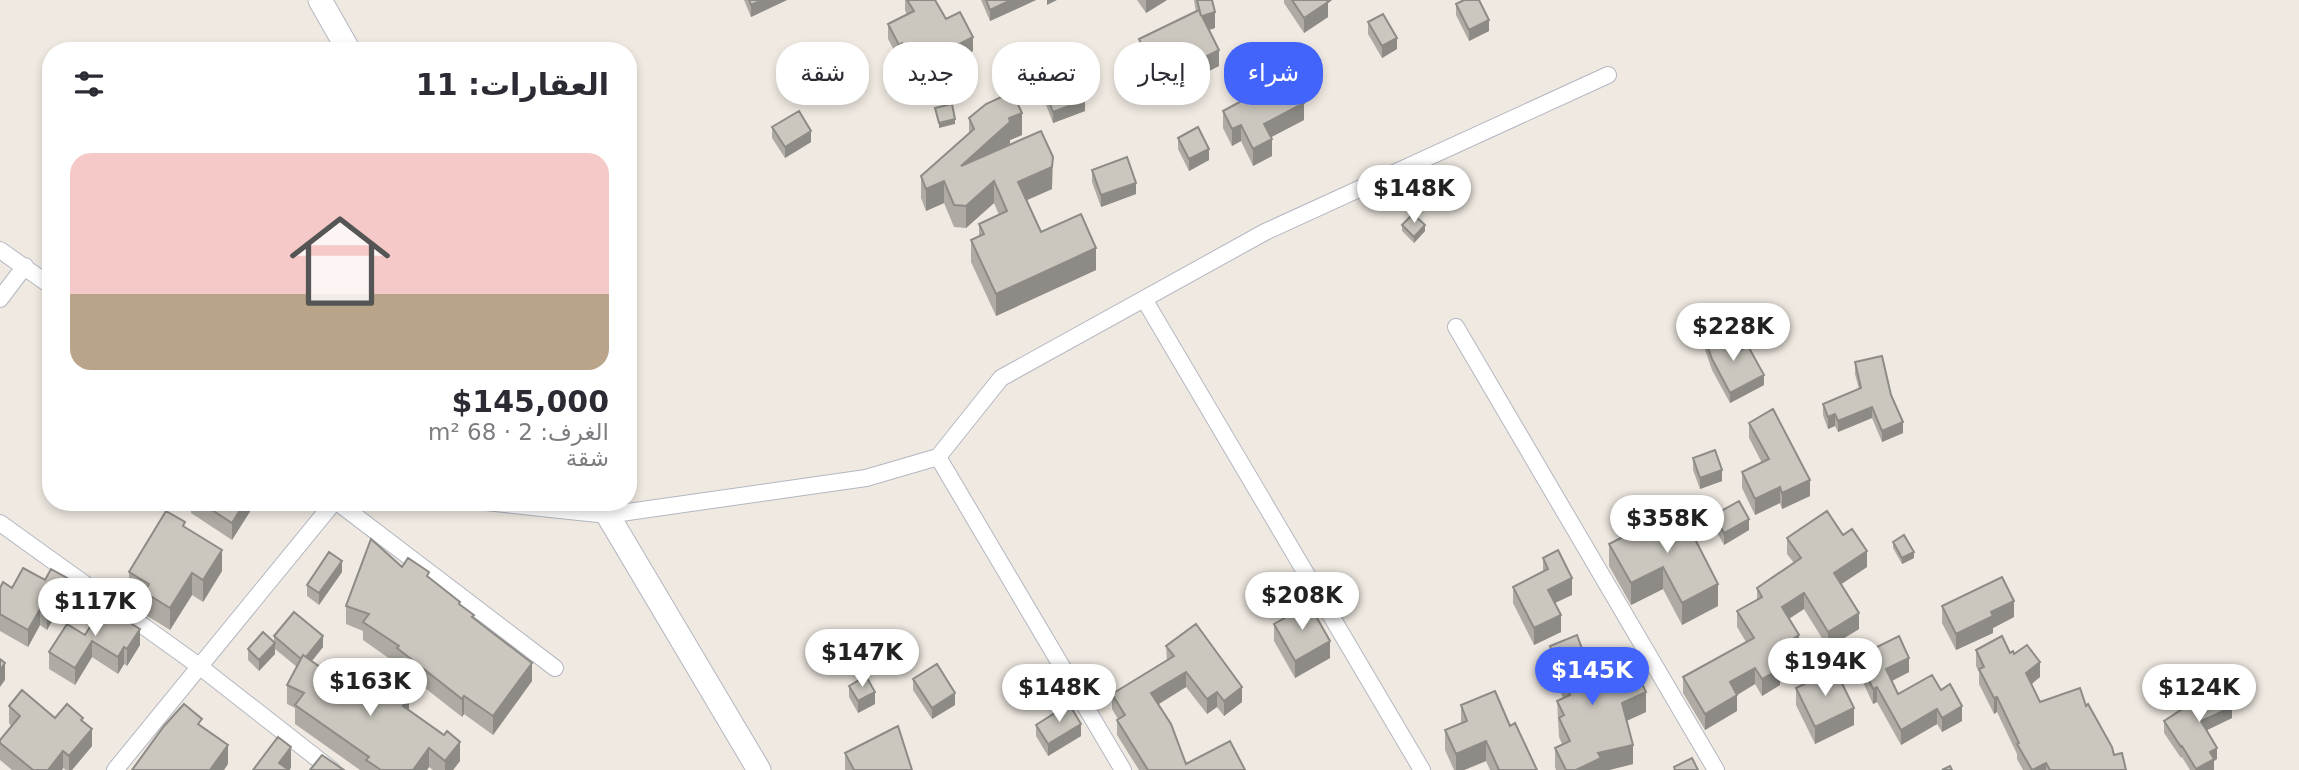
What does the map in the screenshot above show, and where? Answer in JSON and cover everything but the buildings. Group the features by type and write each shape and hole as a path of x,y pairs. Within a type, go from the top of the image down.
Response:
{"street":[{"path":"320,0 344,42"},
{"path":"637,504 866,478 937,457 1001,378 1265,232 1608,75"},
{"path":"0,250 42,279"},
{"path":"0,299 25,266"},
{"path":"1144,299 1422,770"},
{"path":"1456,327 1716,770"},
{"path":"937,457 1123,770"},
{"path":"115,770 328,511"},
{"path":"348,511 555,668"},
{"path":"606,511 759,770"},
{"path":"0,523 199,666 332,770"}]}
